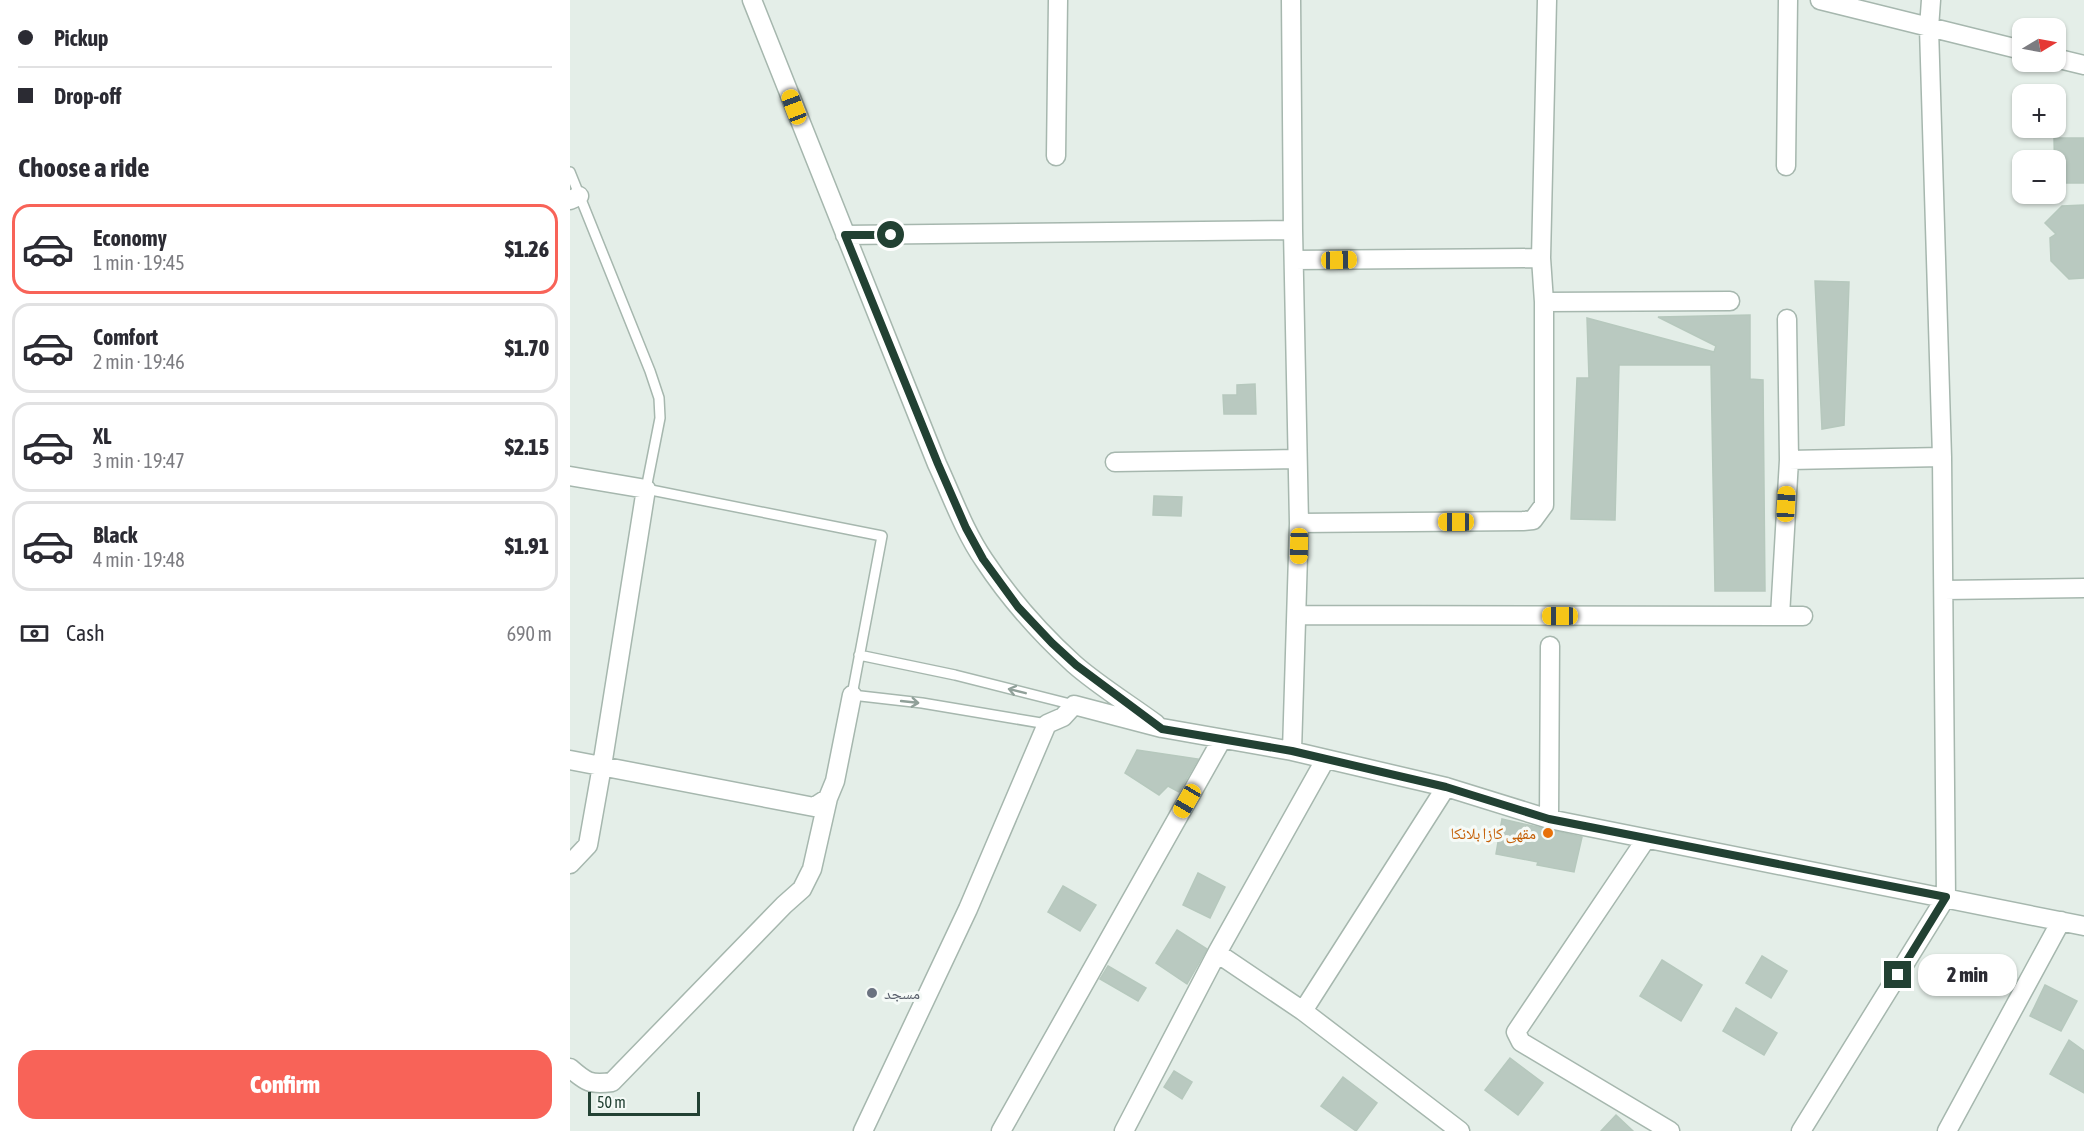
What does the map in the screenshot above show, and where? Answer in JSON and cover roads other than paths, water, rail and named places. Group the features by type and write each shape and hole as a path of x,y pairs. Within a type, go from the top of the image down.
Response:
{"street":[{"path":"752,0 938,464 966,528 983,559 1018,607 1052,643 1076,665 1162,729"},
{"path":"1056,156 1058,0"},
{"path":"1292,0 1293,230 1299,523 1292,751"},
{"path":"1299,523 1533,520 1544,505 1544,302 1541,258 1547,0"},
{"path":"1786,166 1788,0"},
{"path":"1820,0 2012,48"},
{"path":"1801,1131 1946,897 1942,457 1929,28 1931,0"},
{"path":"2066,61 2084,65"},
{"path":"845,235 1293,230"},
{"path":"1294,260 1541,258"},
{"path":"1544,302 1730,301"},
{"path":"1780,616 1789,460 1787,320"},
{"path":"1789,460 1942,457"},
{"path":"1115,462 1297,459"},
{"path":"570,476 646,489 588,845 570,864"},
{"path":"1944,590 2084,588"},
{"path":"1297,615 1803,616"},
{"path":"1549,819 1550,645"},
{"path":"570,1068 585,1081 596,1084 612,1082 802,889 812,869 828,798 835,781 852,695"},
{"path":"863,1131 968,909 1047,724 1063,717 1074,705 1162,729 1292,751 1446,787 1549,819 2084,926"},
{"path":"1001,1131 1222,739"},
{"path":"570,760 800,806 814,807 828,798"},
{"path":"1124,1131 1218,953 1325,760"},
{"path":"1303,1011 1446,787"},
{"path":"1646,839 1516,1032 1521,1042 1670,1131"},
{"path":"1947,1131 2061,921"},
{"path":"1218,953 1303,1011 1460,1131"}],"lane":[{"path":"570,172 575,198 650,370 659,398 660,418 646,489 882,536 852,695 922,703 1047,724"},
{"path":"859,655 955,675 1074,705"}],"place":[{"name":"مقهى كازا بلانكا","path":"1548,833"},
{"name":"مسجد","path":"872,993"}]}
